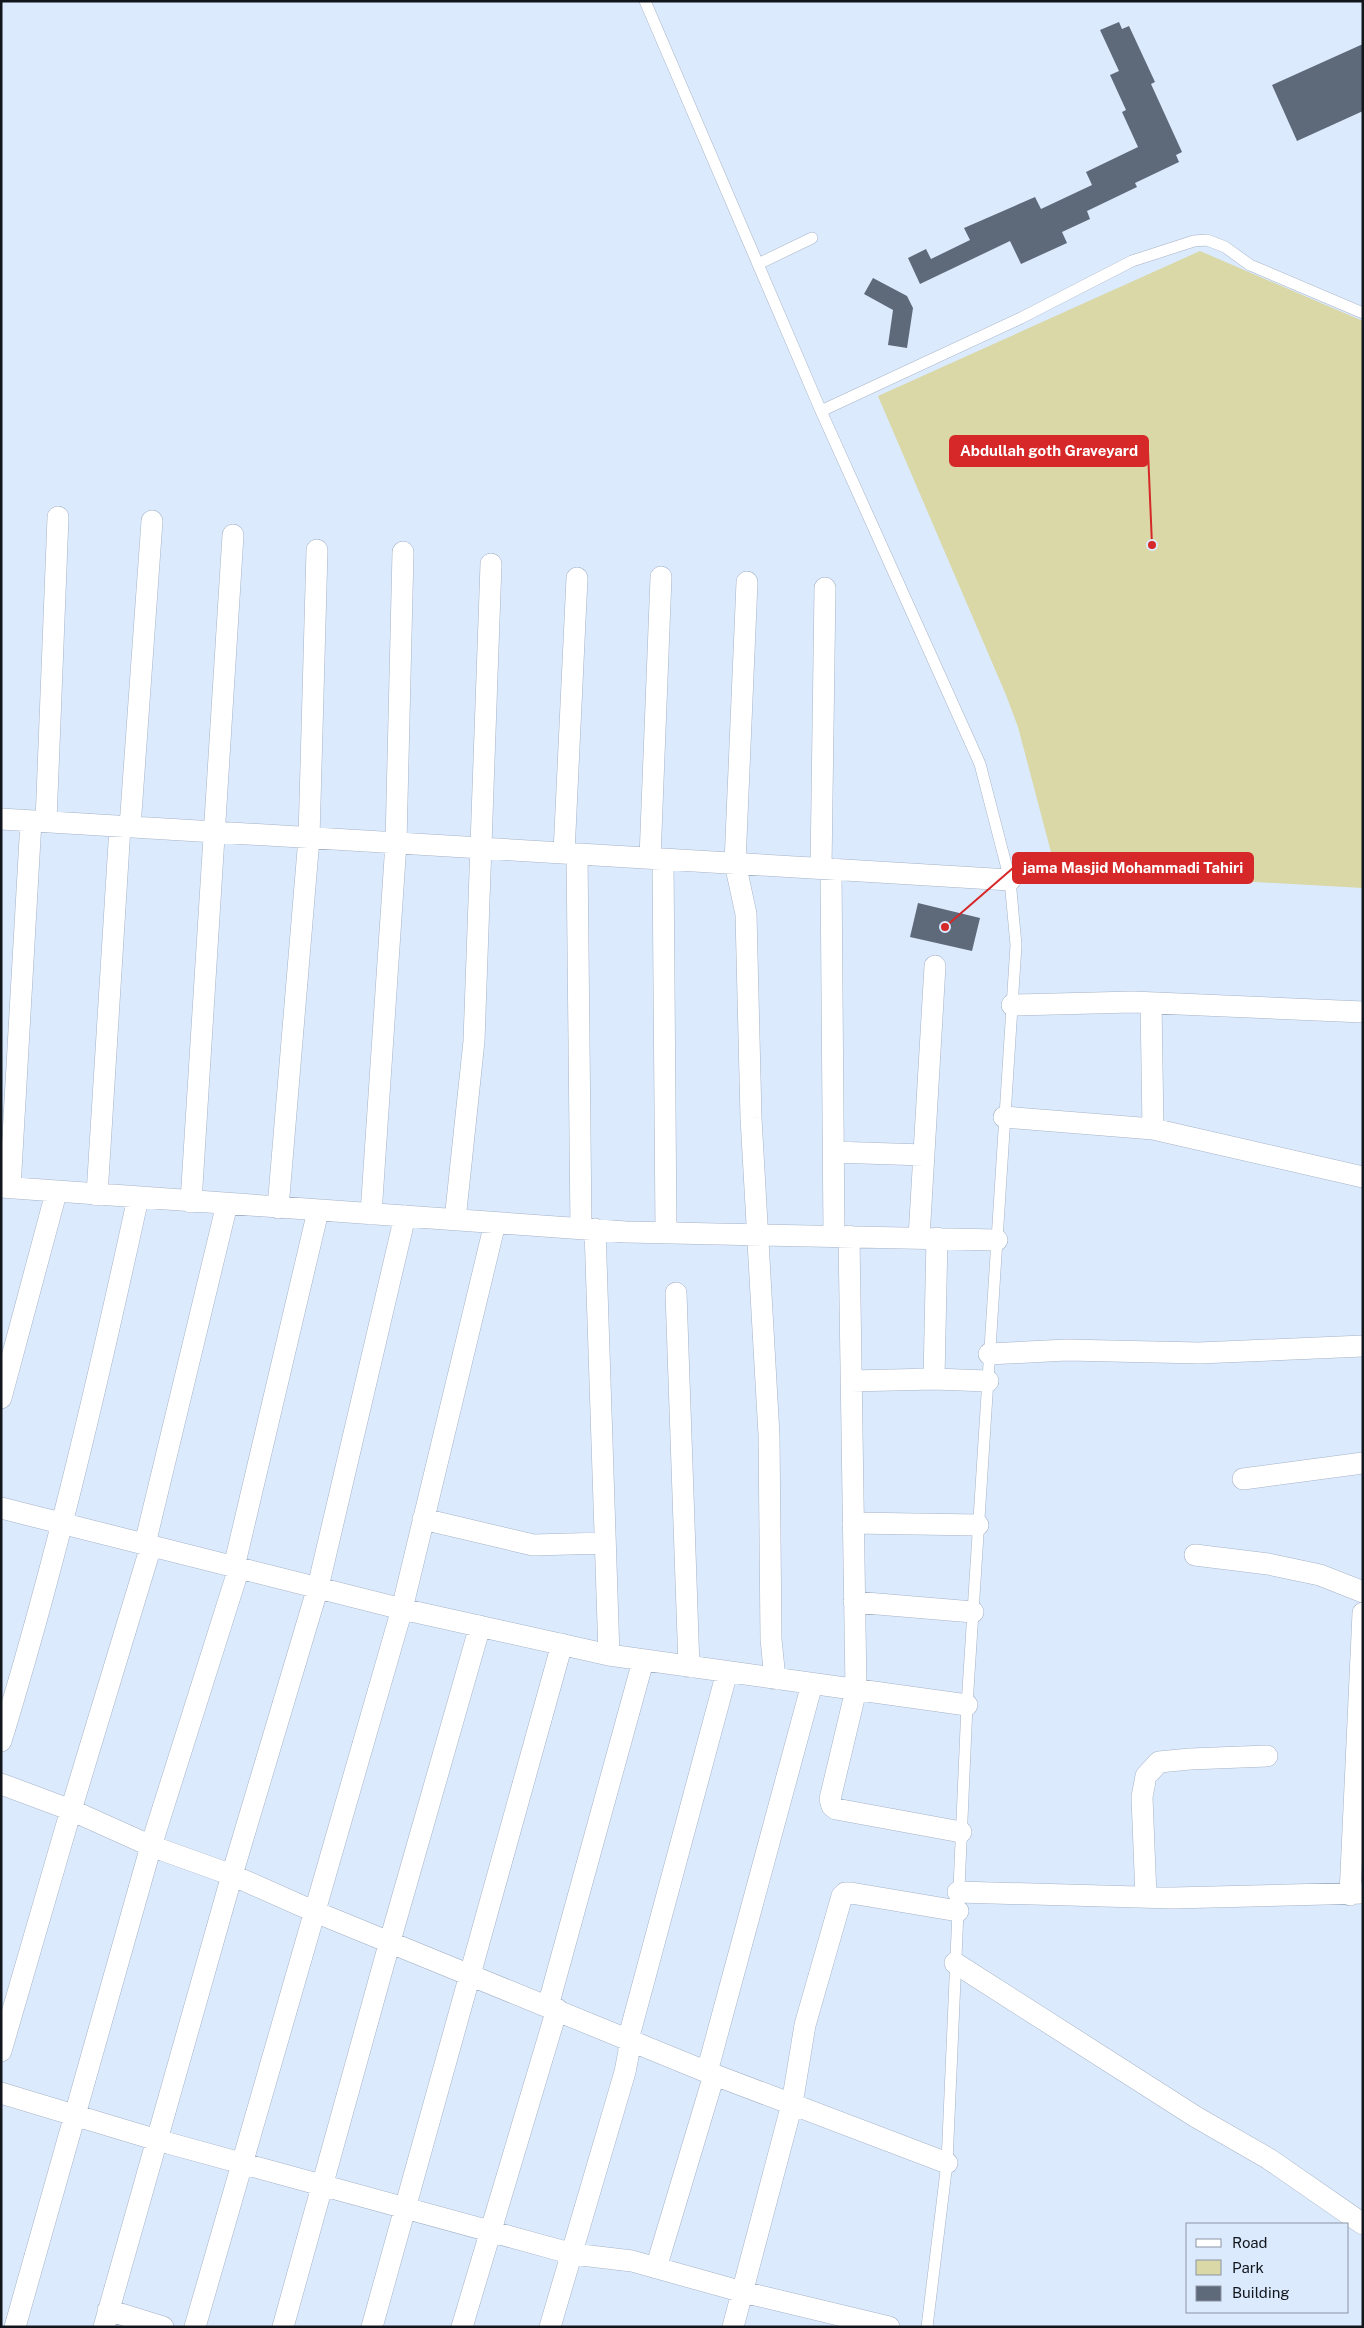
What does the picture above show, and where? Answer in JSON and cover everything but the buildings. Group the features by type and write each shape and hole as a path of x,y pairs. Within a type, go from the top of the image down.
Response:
{"street":[{"path":"58,517 39,822 5,1188 588,1229 997,1240"},
{"path":"97,1195 125,827 152,521"},
{"path":"191,1202 233,535"},
{"path":"278,1208 310,838 317,550"},
{"path":"371,1214 396,843 404,552"},
{"path":"455,1220 474,1041 491,564"},
{"path":"661,577 657,859 666,1232"},
{"path":"577,578 570,853 609,1655"},
{"path":"747,582 735,863 746,914 751,1118 769,1435 771,1639 775,1679"},
{"path":"825,588 826,869 834,1152 842,1236 851,1381 856,1690 830,1800 832,1806 836,1809 961,1832"},
{"path":"1,819 1010,880"},
{"path":"934,1379 924,1155 935,966"},
{"path":"1151,1003 1153,1129"},
{"path":"1012,1005 1151,1003 1363,1012"},
{"path":"1004,1117 1153,1129 1363,1177"},
{"path":"834,1152 924,1155"},
{"path":"1,1398 56,1193"},
{"path":"1,1741 62,1524 95,1393 138,1198"},
{"path":"1,2050 148,1545 228,1204"},
{"path":"14,2327 150,1846 237,1567 318,1211"},
{"path":"163,2327 106,2318 232,1875 318,1587 405,1216"},
{"path":"195,2327 240,2163 402,1608 495,1222"},
{"path":"676,1293 689,1667"},
{"path":"989,1354 1067,1350 1199,1353 1363,1346"},
{"path":"851,1381 934,1379 988,1381"},
{"path":"1243,1480 1363,1463"},
{"path":"1,1508 402,1608 609,1655 967,1705"},
{"path":"423,1519 534,1545 605,1543"},
{"path":"853,1523 978,1525"},
{"path":"1195,1555 1268,1564 1320,1575 1363,1592"},
{"path":"854,1602 973,1612"},
{"path":"733,2327 792,2104 805,2025 842,1896 845,1893 851,1893 958,1902 1356,1894 1363,1612"},
{"path":"283,2327 390,1940 480,1626"},
{"path":"372,2327 562,1644"},
{"path":"462,2327 552,2008 643,1661"},
{"path":"550,2327 625,2072 629,2050 628,2040 728,1672"},
{"path":"656,2268 711,2074 812,1684"},
{"path":"1146,1897 1142,1797 1146,1776 1159,1762 1267,1756"},
{"path":"1,1784 71,1810 150,1846 232,1875 711,2074 947,2163"},
{"path":"955,1963 1196,2117 1269,2159 1363,2224"},
{"path":"1,2093 157,2140 573,2254 632,2262 742,2292 889,2327"}],"lane":[{"path":"645,1 821,411 980,764 1010,880 1016,945 967,1705 947,2163 927,2327"},
{"path":"758,264 812,238"},
{"path":"821,411 1021,318 1132,261 1194,241 1207,240 1225,248 1250,265 1363,313"}],"green space":[{"path":"1200,251 1363,321 1363,888 1056,871 1018,727 878,396"}],"place":[{"name":"Abdullah goth Graveyard","path":"1152,545"},
{"name":"jama Masjid Mohammadi Tahiri","path":"945,927"}]}
